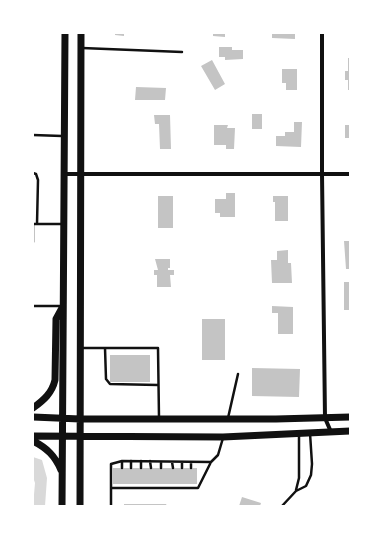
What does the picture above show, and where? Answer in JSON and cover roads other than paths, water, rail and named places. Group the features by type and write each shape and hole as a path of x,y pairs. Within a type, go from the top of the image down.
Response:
{"main road":[{"path":"62,506 65,33"},
{"path":"80,506 82,174 81,33"},
{"path":"33,408 43,401 53,389 55,380 56,319 63,306"},
{"path":"33,417 62,419 228,419 350,417"},
{"path":"33,436 223,437 350,431"},
{"path":"33,441 54,456 62,472"}],"street":[{"path":"322,33 325,418 331,432"},
{"path":"64,174 350,174"}],"lane":[{"path":"81,48 182,52"},
{"path":"33,135 64,136"},
{"path":"33,173 36,174 38,180 33,242"},
{"path":"34,224 63,224"},
{"path":"33,306 63,306"},
{"path":"81,348 158,348 159,419"},
{"path":"105,348 106,379 110,384 158,385"},
{"path":"228,419 238,374"},
{"path":"282,506 296,491 306,486 311,475 310,433"},
{"path":"296,491 299,478 299,434"},
{"path":"111,488 122,486 141,486 151,488 162,486 192,486 198,488 211,462 218,455 223,437"},
{"path":"111,506 111,464 122,462 211,462"},
{"path":"122,462 122,468"},
{"path":"132,462 132,468"},
{"path":"141,462 141,468"},
{"path":"150,462 151,468"},
{"path":"161,462 161,468"},
{"path":"172,462 173,468"},
{"path":"182,462 182,468"},
{"path":"191,462 191,468"}]}
